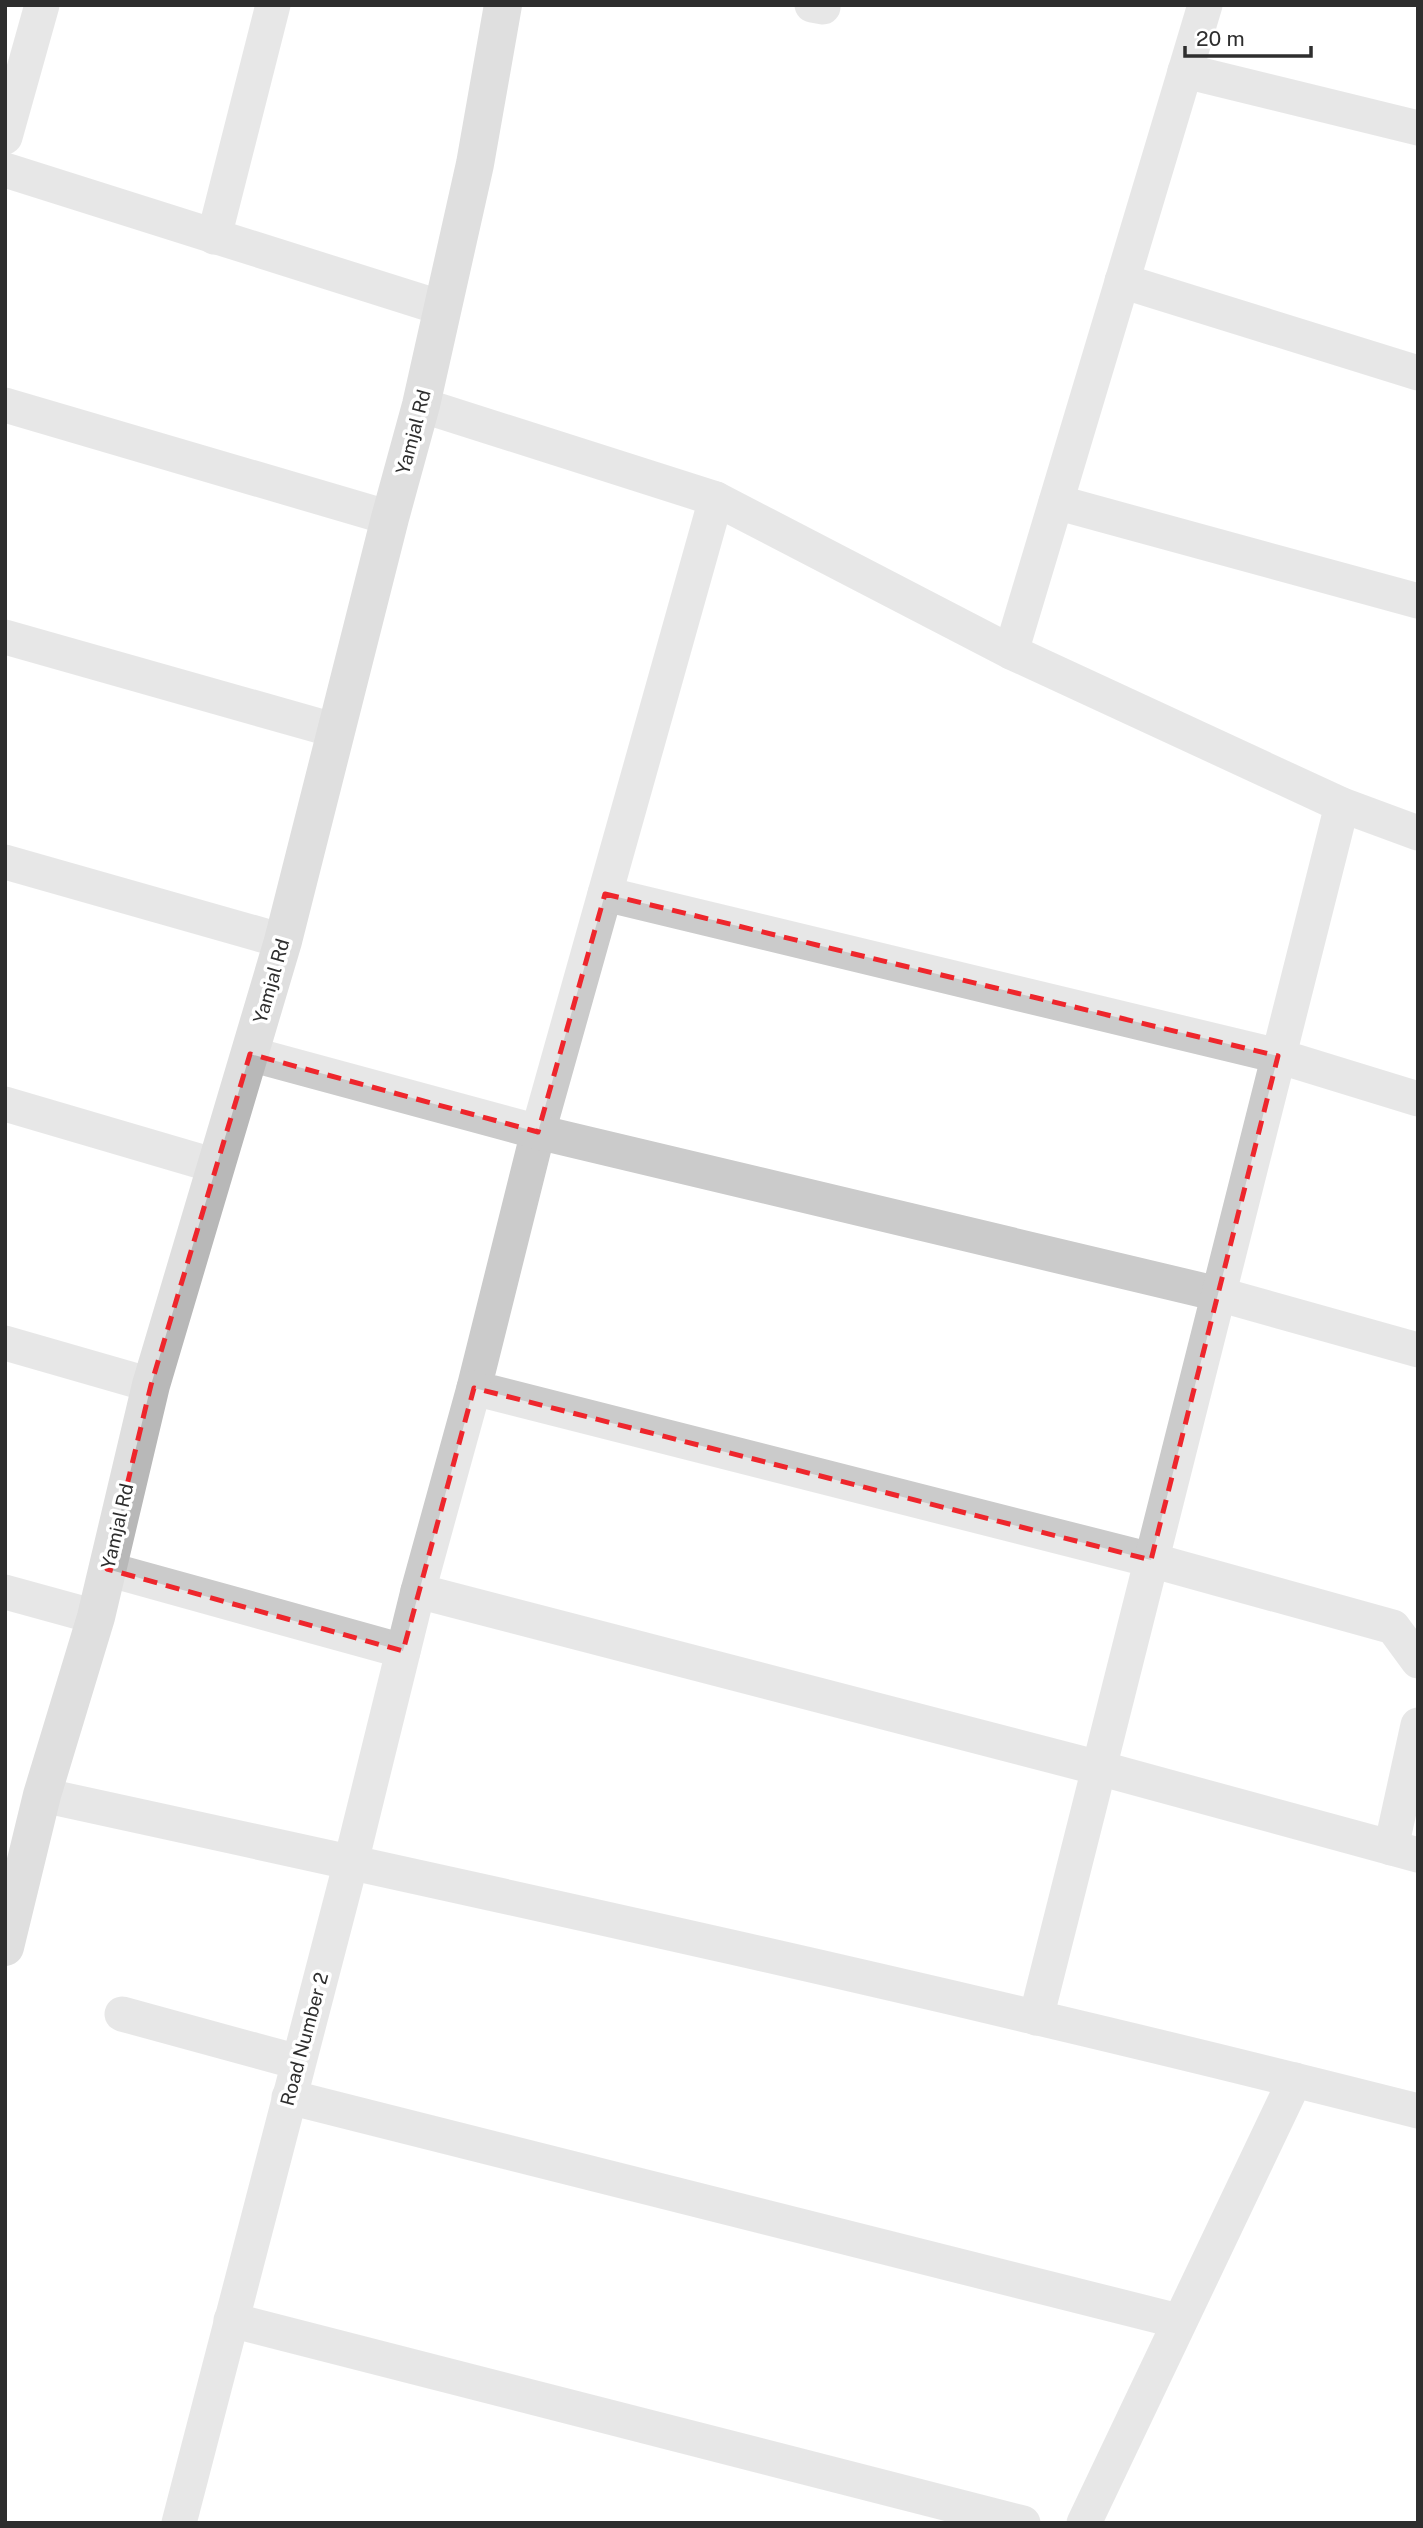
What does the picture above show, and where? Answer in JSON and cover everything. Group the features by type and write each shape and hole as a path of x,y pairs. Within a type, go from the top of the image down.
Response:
{"main road":[{"name":"Yamjal Rd","path":"5,1948 16,1855 42,1795 96,1617 151,1385 284,941 421,405 475,164 503,5"}],"street":[{"path":"5,137 42,5"},
{"path":"214,237 273,5"},
{"path":"1011,652 1205,5"},
{"path":"1185,71 1418,128"},
{"path":"5,170 442,308"},
{"path":"1122,281 1418,373"},
{"path":"5,405 390,518"},
{"path":"421,405 716,499 1011,652 1342,805 1418,833"},
{"name":"Road Number 2","path":"179,2523 538,1132 716,499"},
{"path":"1056,502 1418,601"},
{"path":"5,637 337,731"},
{"path":"1036,2018 1342,805"},
{"path":"5,862 284,941"},
{"path":"605,894 1278,1056 1418,1099"},
{"path":"250,1054 538,1132 1218,1294 1418,1349"},
{"path":"5,1104 216,1166"},
{"path":"5,1343 151,1385"},
{"path":"474,1388 1151,1560 1393,1626 1418,1661"},
{"path":"107,1569 403,1651"},
{"path":"418,1591 1099,1768 1404,1852 1418,1725"},
{"path":"5,1592 96,1617"},
{"path":"42,1795 351,1862 1036,2018 1418,2111"},
{"path":"122,2014 298,2062"},
{"path":"1084,2523 1294,2080"},
{"path":"289,2097 1178,2321"},
{"path":"231,2320 1023,2523"}],"highlighted area":[{"path":"605,894 1278,1056 1151,1560 474,1388 403,1651 107,1569 151,1385 250,1054 538,1132"}]}
